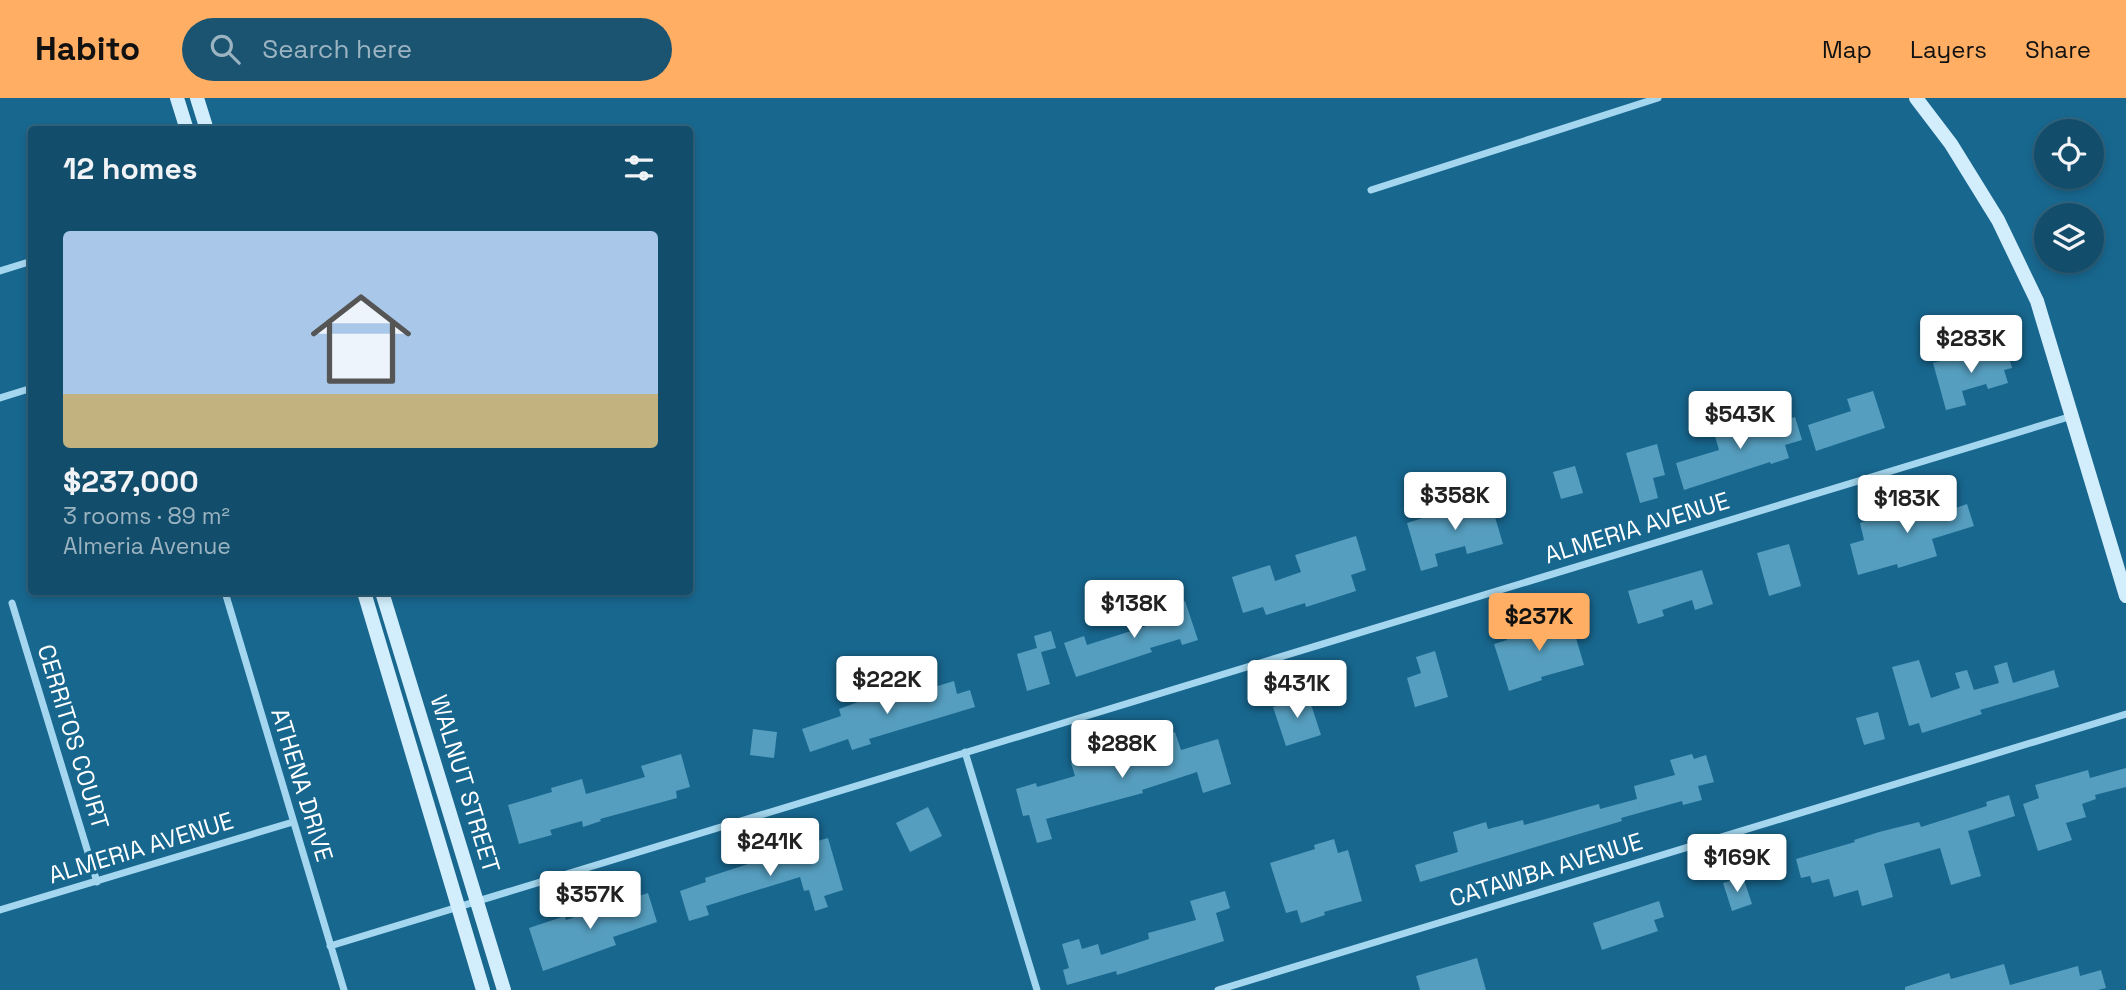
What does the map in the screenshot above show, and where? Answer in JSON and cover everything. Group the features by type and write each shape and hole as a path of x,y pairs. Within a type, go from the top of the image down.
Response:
{"street":[{"path":"177,98 186,126"},
{"path":"197,98 206,126"},
{"path":"1371,191 1658,98"},
{"path":"1916,98 1951,144 1998,220 2037,301 2126,596"},
{"path":"0,271 28,262"},
{"path":"0,398 28,389"},
{"name":"ALMERIA AVENUE","path":"330,946 2072,416"},
{"name":"ATHENA DRIVE","path":"226,595 344,990"},
{"name":"WALNUT STREET","path":"365,595 483,990"},
{"name":"WALNUT STREET","path":"383,595 504,990"},
{"name":"CERRITOS COURT","path":"12,603 97,882"},
{"name":"CATAWBA AVENUE","path":"1218,990 2126,714"},
{"path":"965,752 1037,990"},
{"name":"ALMERIA AVENUE","path":"0,911 293,822"}],"building":[{"path":"2006,347 2012,368 2004,370 2008,383 1988,389 1986,384 1962,391 1966,405 1946,410 1933,363 1968,353 1969,358"},
{"path":"1873,391 1885,428 1816,451 1808,425 1851,411 1847,399"},
{"path":"1745,412 1751,431 1795,417 1802,440 1785,445 1789,458 1684,490 1676,463 1719,450 1714,433 1735,426 1731,416"},
{"path":"1657,444 1665,475 1653,478 1658,498 1640,503 1626,453"},
{"path":"1575,466 1583,493 1561,499 1553,472"},
{"path":"1946,496 1950,510 1967,504 1974,526 1932,539 1937,556 1898,568 1897,564 1858,575 1850,544 1864,540 1860,523"},
{"path":"1466,497 1469,507 1490,500 1503,544 1467,554 1465,546 1435,554 1438,566 1421,571 1407,523 1454,508 1452,501"},
{"path":"1356,536 1366,570 1351,575 1356,591 1306,607 1305,603 1266,615 1263,607 1243,613 1232,577 1270,565 1275,581 1301,572 1295,555"},
{"path":"1789,544 1801,586 1769,596 1757,553"},
{"path":"1702,570 1713,604 1695,610 1692,600 1662,610 1664,616 1638,624 1628,591"},
{"path":"1173,599 1175,605 1185,601 1198,640 1182,645 1180,639 1150,648 1152,652 1076,677 1064,643 1084,636 1087,645 1153,624 1148,607"},
{"path":"1555,618 1556,622 1570,618 1584,665 1541,677 1542,680 1509,691 1494,644 1507,640 1506,636"},
{"path":"1051,631 1056,648 1041,652 1050,684 1027,691 1017,654 1037,648 1034,636"},
{"path":"1435,651 1448,697 1415,707 1407,678 1421,673 1416,657"},
{"path":"1919,660 1931,698 1960,688 1955,673 1967,670 1974,690 1999,683 1994,666 2007,662 2013,683 2054,670 2059,687 1980,710 1982,714 1922,733 1919,723 1909,726 1892,667"},
{"path":"954,681 957,694 970,690 975,707 869,739 871,744 852,750 848,739 810,752 802,729 841,716 839,709 899,687 902,697"},
{"path":"1307,692 1321,735 1286,746 1273,707 1296,700 1295,696"},
{"path":"1878,712 1885,739 1864,745 1856,718"},
{"path":"753,729 777,732 774,758 750,755"},
{"path":"1175,732 1181,750 1218,739 1231,784 1203,793 1197,772 1142,790 1143,793 1046,819 1052,839 1037,843 1029,815 1023,816 1016,789 1036,783 1037,787 1075,776 1071,763 1089,758 1090,761 1114,754 1118,767 1148,758 1143,743"},
{"path":"681,754 690,787 676,791 677,798 600,819 601,821 583,827 582,821 550,830 552,835 519,844 508,805 552,792 551,788 582,779 586,794 645,777 641,766"},
{"path":"1692,754 1694,759 1706,755 1714,782 1698,786 1702,800 1683,805 1682,801 1621,818 1622,821 1420,882 1415,865 1458,852 1453,832 1486,822 1488,829 1523,820 1524,825 1599,804 1600,809 1637,799 1634,786 1675,775 1670,760"},
{"path":"2126,768 2126,787 2095,795 2096,799 2082,804 2086,817 2066,823 2072,840 2038,851 2023,804 2039,798 2035,785 2088,770 2090,778"},
{"path":"2009,795 2015,816 1968,831 1981,876 1951,885 1940,848 1884,864 1893,897 1862,906 1858,890 1834,897 1829,879 1812,883 1810,876 1801,878 1796,859 1879,832 1919,822 1921,827 1987,806 1986,802"},
{"path":"928,807 942,836 910,852 896,823"},
{"path":"828,838 843,890 824,896 828,907 815,911 809,890 804,891 800,877 706,906 709,915 689,921 680,891 706,882 705,878 748,864 747,861"},
{"path":"1334,839 1338,853 1348,850 1362,901 1324,912 1325,915 1301,923 1297,910 1286,913 1270,863 1315,849 1314,845"},
{"path":"1743,877 1752,904 1732,911 1723,883"},
{"path":"1225,891 1230,908 1216,913 1224,941 1117,975 1116,971 1067,985 1063,970 1069,968 1062,944 1079,939 1082,949 1098,944 1101,955 1149,939 1148,933 1196,920 1190,901"},
{"path":"648,893 657,922 613,937 616,945 543,971 529,928 565,916 566,920"},
{"path":"1659,901 1664,917 1654,920 1658,931 1602,950 1593,923"},
{"path":"1477,958 1486,990 1420,990 1416,976"},
{"path":"2004,964 2010,985 2078,966 2080,976 2101,970 2106,988 1905,990 1905,987 1949,973 1951,979"}]}
